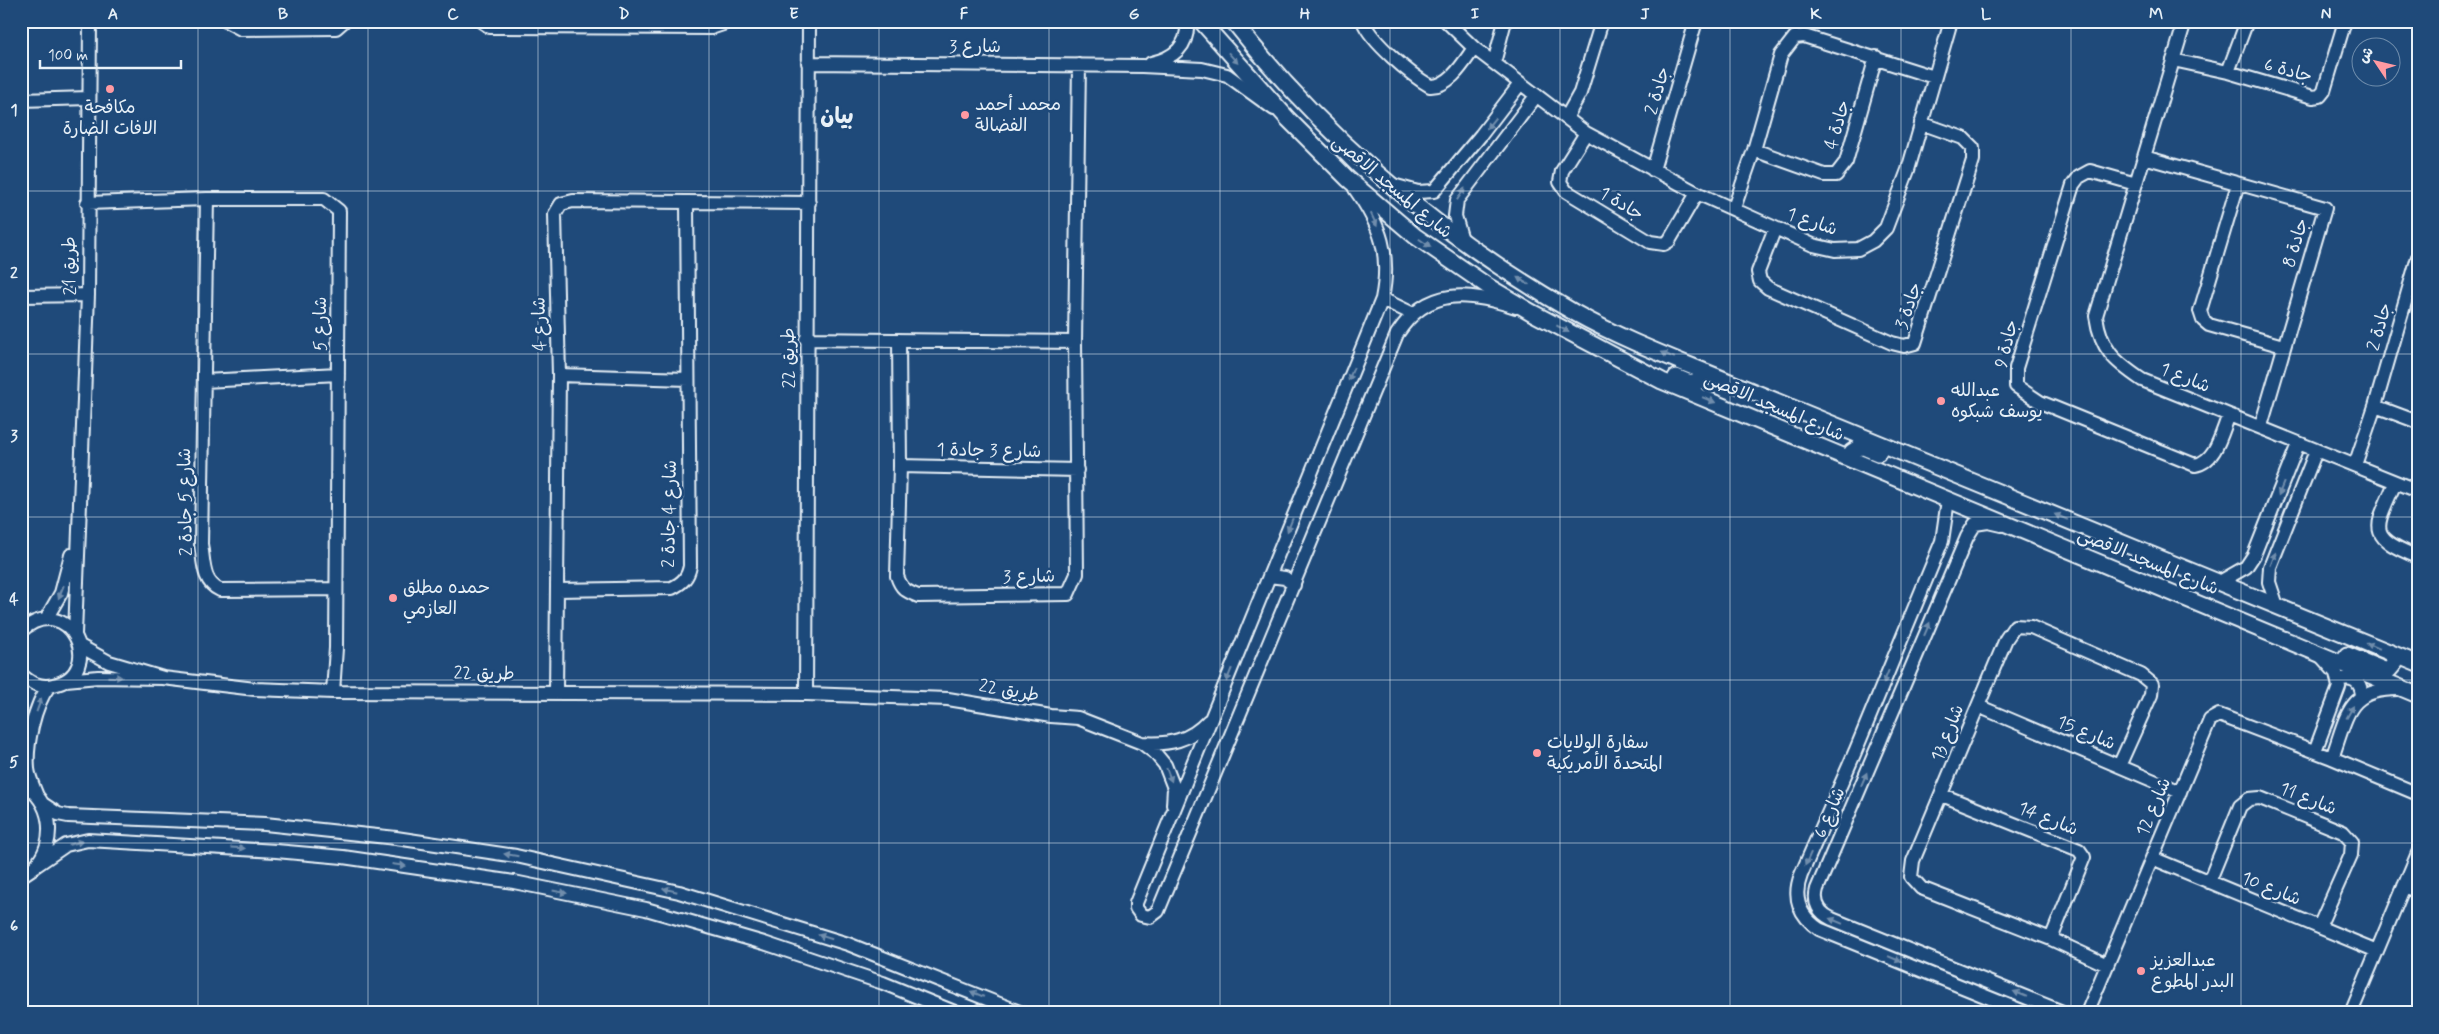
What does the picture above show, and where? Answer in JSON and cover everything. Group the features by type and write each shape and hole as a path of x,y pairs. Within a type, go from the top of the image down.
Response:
{"main road":[{"name":"شارع المسجد الاقصى","path":"1201,21 1288,119 1348,179 1415,236 1489,287 1531,312 1662,381 2418,695"},
{"name":"شارع المسجد الاقصى","path":"1233,21 1281,80 1356,156 1430,218 1493,262 1578,314 1703,371 2418,664"},
{"path":"1639,370 1650,368 1693,384 1703,379 1703,371"},
{"path":"1852,460 1852,452 1860,446 1908,466 1937,467"},
{"path":"2284,638 2302,637 2384,670 2389,670 2395,663 2392,654"}],"street":[{"name":"طريق 21","path":"75,634 88,295 90,21"},
{"path":"226,21 241,29 336,28 344,21"},
{"path":"481,21 490,27 599,24 712,28 723,24 724,21"},
{"name":"طريق 22","path":"806,694 808,633 806,339 809,203 809,21"},
{"name":"شارع 3","path":"1142,66 1162,61 1174,55 1185,41 1187,21"},
{"path":"1363,21 1365,28 1386,51 1430,86 1436,86 1456,74 1474,48"},
{"name":"شارع 1","path":"1446,21 1474,48 1586,133 1698,193 1813,245 1835,250 1858,249 1873,241 1886,228 1897,202 1951,21"},
{"path":"1494,63 1505,21"},
{"path":"1566,118 1580,93 1602,21"},
{"name":"جادة 2","path":"1652,170 1696,21"},
{"name":"شارع 1","path":"2185,21 2096,316 2099,337 2118,364 2142,380 2261,426 2298,444 2355,465 2418,492"},
{"path":"2228,72 2246,21"},
{"name":"جادة 6","path":"2173,60 2228,72 2313,97 2320,96 2324,91 2345,21"},
{"path":"1734,208 1754,150 1781,55 1795,37 1804,36 1934,76"},
{"name":"جادة 4","path":"1754,150 1824,175 1836,174 1846,162 1876,57"},
{"name":"شارع 3","path":"808,63 1142,66 1220,72 1288,119"},
{"name":"شارع 3","path":"899,340 900,466 897,576 901,587 918,596 1068,594 1077,574 1076,342 1079,65"},
{"path":"1388,183 1418,192 1434,191 1481,135 1520,84"},
{"path":"1462,240 1454,216 1457,200 1536,96"},
{"path":"21,100 89,98"},
{"name":"جادة 3","path":"1775,228 1758,272 1760,282 1768,288 1892,343 1904,346 1915,343 1970,170 1973,148 1963,138 1921,123"},
{"name":"جادة 1","path":"1586,133 1562,171 1560,182 1566,190 1650,242 1664,244 1669,241 1698,193"},
{"name":"جادة 8","path":"2144,157 2325,208 2261,426"},
{"name":"جادة 9","path":"2136,184 2090,171 2080,177 2073,185 2016,368 2016,386 2040,402 2195,465 2204,464 2211,456 2229,414"},
{"path":"1348,179 1370,210 1380,234 1386,273 1382,299 1136,903 1138,912 1145,917 1155,915 1158,911 1397,334 1413,314 1428,304 1444,298 1468,295 1486,298 1531,312"},
{"path":"2238,184 2200,311 2203,320 2209,325 2283,346"},
{"name":"شارع 5 جادة 2","path":"207,200 201,544 207,578 212,586 220,590 336,589"},
{"name":"شارع 5","path":"88,203 324,200 339,212 336,648 333,692"},
{"name":"شارع 4","path":"556,693 559,375 555,214 561,204 572,200 687,203 809,203"},
{"name":"شارع 4 جادة 2","path":"558,590 672,588 682,583 688,574 687,203"},
{"name":"جادة 2","path":"2355,465 2375,406 2418,257"},
{"path":"21,296 88,295"},
{"path":"1382,299 1413,314"},
{"path":"806,339 1076,342"},
{"path":"204,381 338,374"},
{"path":"559,375 688,379"},
{"path":"2375,406 2418,422"},
{"path":"2218,583 2246,566 2254,555 2298,444"},
{"path":"2277,606 2269,582 2270,567 2316,451"},
{"name":"شارع 3 جادة 1","path":"900,466 1077,470"},
{"path":"2395,482 2380,520 2380,532 2384,540 2392,546 2418,557"},
{"name":"شارع 6","path":"1948,500 1946,526 1934,558 1855,752 1798,883 1799,908 1809,922 1819,929 2026,1013"},
{"name":"طريق 21","path":"46,619 57,603 65,582 80,510"},
{"name":"شارع 6","path":"2015,527 1988,522 1975,524 1966,537 1816,894 1816,904 1822,913 2065,1013"},
{"path":"1934,558 1954,566"},
{"path":"1269,576 1285,578 1294,586"},
{"path":"24,626 46,619 62,622 75,634 80,646 78,665 66,680"},
{"name":"شارع 13","path":"2107,965 2051,939 1921,888 1911,877 1912,861 1942,795 2006,639 2015,626 2032,627 2141,675 2152,684 2151,695 2119,766"},
{"name":"طريق 22","path":"80,646 109,662 163,678"},
{"path":"2315,751 2339,687 2338,680 2330,665 2318,654"},
{"path":"21,674 33,683 49,686 27,725 28,770 48,816 50,834 45,852 34,867"},
{"name":"طريق 22","path":"49,686 66,680 98,677 163,678 254,689 333,692 806,694 957,700 1051,716 1078,718 1142,744 1160,757 1170,775 1174,788 1172,816"},
{"path":"2338,680 2348,677 2356,680 2361,687 2362,696"},
{"path":"2332,758 2346,717 2362,696 2371,691 2401,689"},
{"name":"شارع 15","path":"1978,706 2180,792"},
{"name":"طريق 22","path":"1142,744 1164,744 1185,739 1200,729 1214,712"},
{"name":"شارع 12","path":"2088,1013 2210,720 2214,716 2220,715 2315,751 2418,794"},
{"path":"21,784 58,814 68,816 265,824 396,838 516,856 680,892 868,951 1022,1013"},
{"name":"شارع 14","path":"1942,795 2078,850 2084,856 2051,939"},
{"name":"شارع 11","path":"2209,882 2240,806 2249,799 2260,798 2342,832 2352,842 2351,855 2319,927"},
{"path":"21,876 66,846 88,840 276,850 344,857 514,882 646,909 756,940 883,984 957,1013"},
{"path":"2351,1013 2418,853"},
{"name":"شارع 10","path":"2152,858 2377,951"},
{"path":"2404,886 2418,892"},
{"path":"1862,946 1868,933"}],"place":[{"name":"مكافحة الافات الضارة","path":"110,89"},
{"name":"محمد أحمد الفضالة","path":"965,115"},
{"name":"عبدالله يوسف شبكوه","path":"1941,401"},
{"name":"حمده مطلق العازمي","path":"393,598"},
{"name":"سفارة الولايات المتحدة الأمريكية","path":"1537,753"},
{"name":"عبدالعزيز البدر المطوع","path":"2141,971"}],"district":[{"name":"بيان","path":"837,117"}]}
